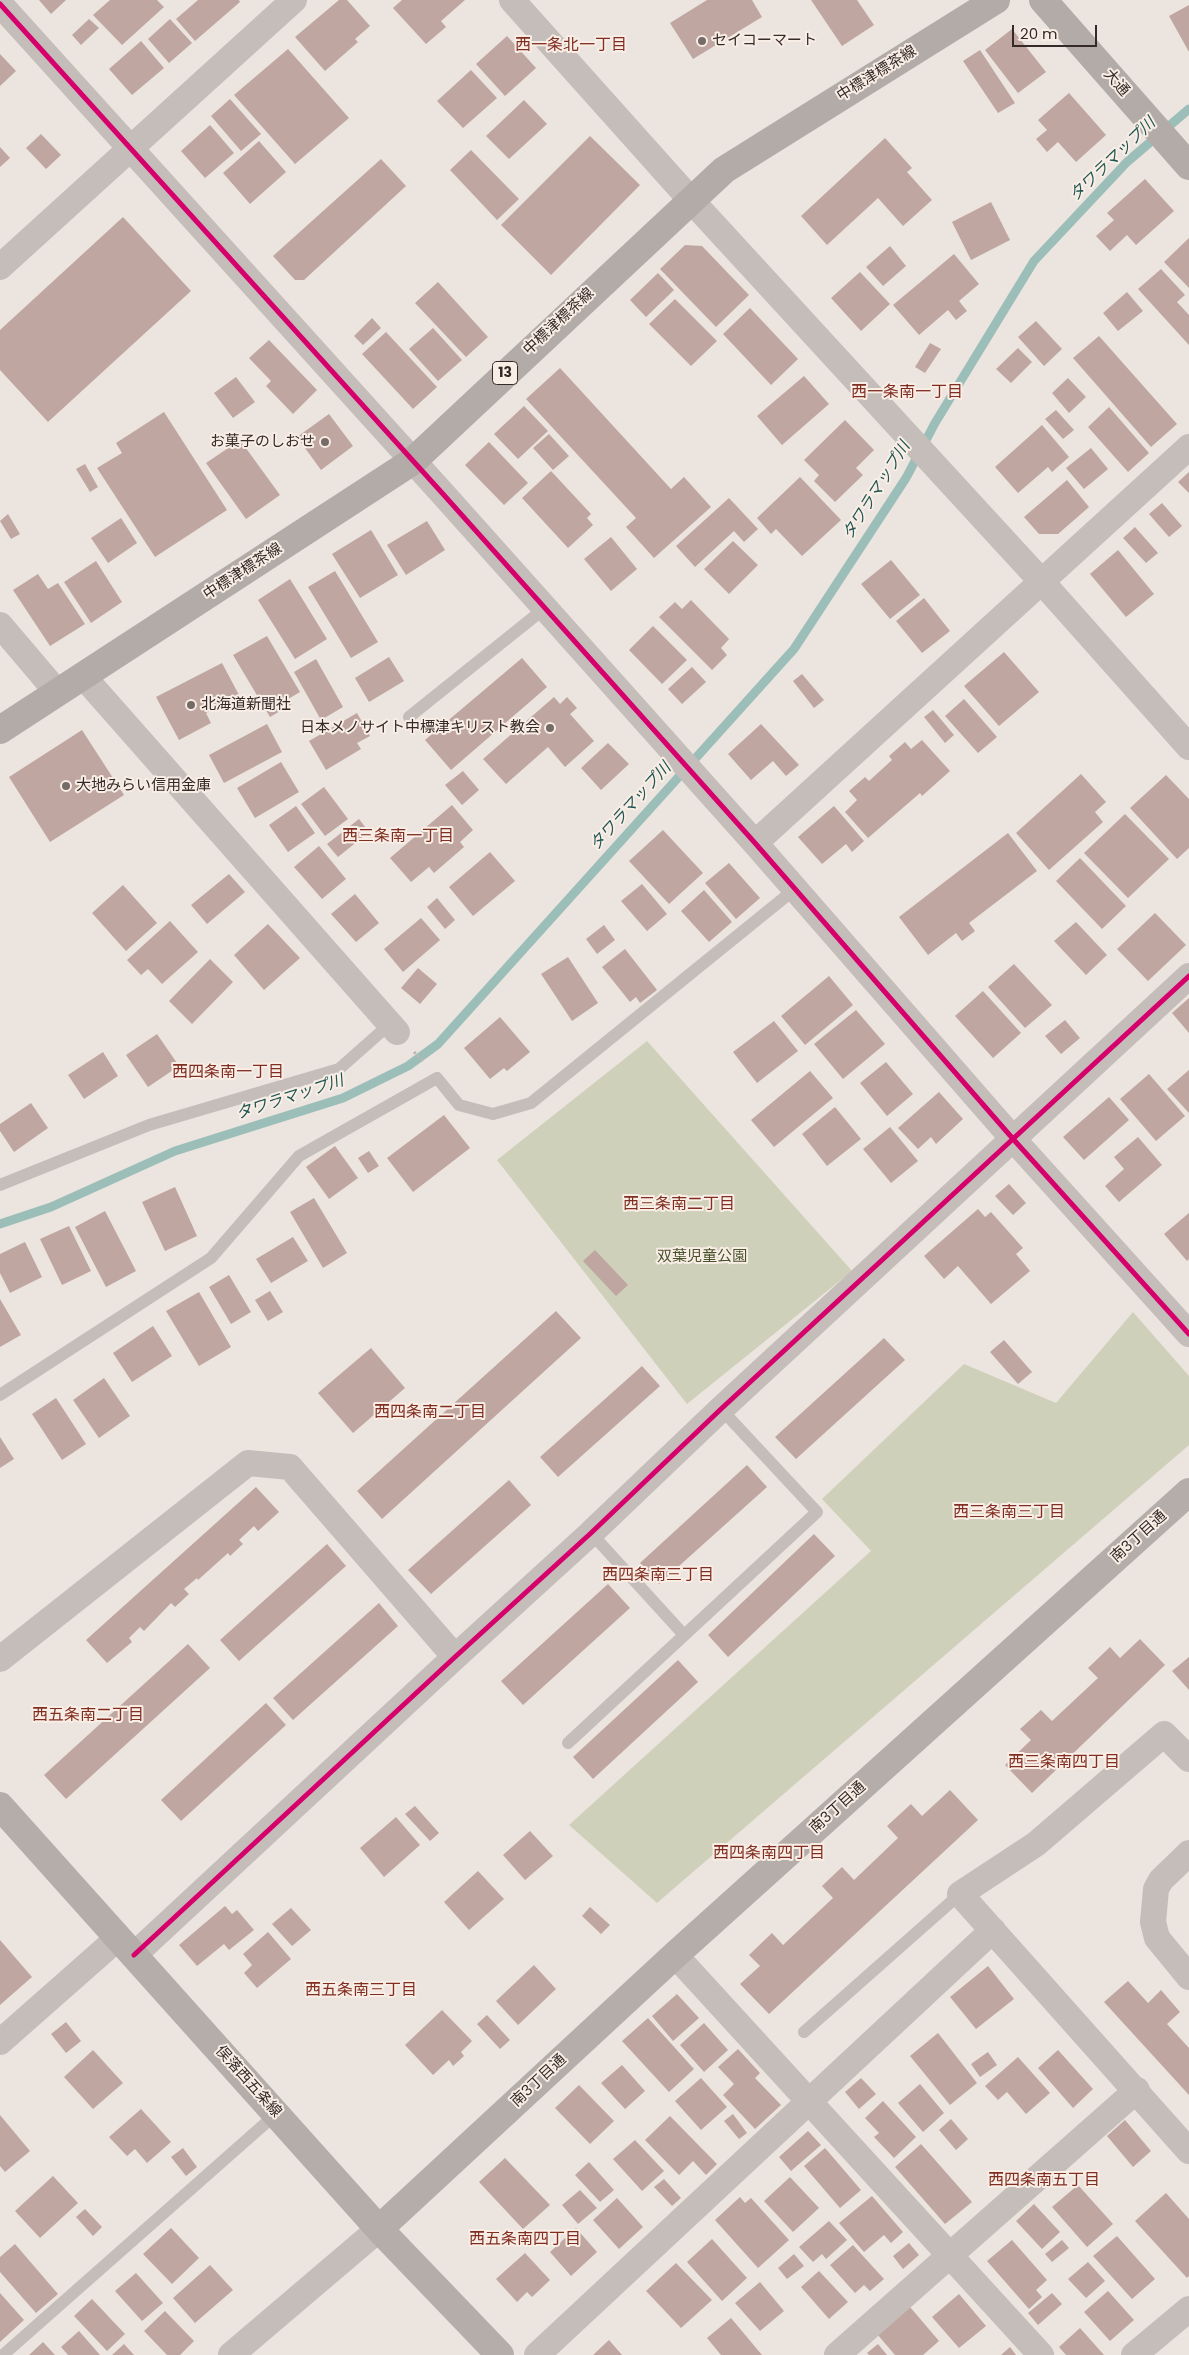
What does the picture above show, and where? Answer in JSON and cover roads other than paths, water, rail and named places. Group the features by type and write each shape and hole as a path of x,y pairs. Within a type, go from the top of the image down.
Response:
{"main road":[{"name":"中標津標茶線","path":"0,730 413,461 690,199 724,170 996,0"},
{"name":"大通","path":"1044,0 1189,166"}],"street":[{"path":"0,267 294,0"},
{"path":"512,0 690,199 1042,582 1189,747"},
{"path":"0,4 545,608 755,843 1014,1140 1189,1334"},
{"path":"755,843 1189,447"},
{"path":"0,625 57,692"},
{"path":"83,676 400,1035"},
{"path":"0,2042 126,1946 455,1657 591,1534 721,1409 1014,1140 1189,976"},
{"path":"0,1659 248,1463 290,1467 455,1657"},
{"name":"南3丁目通","path":"379,2229 675,1955 1189,1492"},
{"path":"1189,1759 1164,1734 1036,1844 960,1894 1137,2090 1189,2151"},
{"name":"俣落西五条線","path":"0,1806 379,2229 500,2355"},
{"path":"1189,1853 1161,1880 1156,1889 1152,1922 1157,1938 1189,1977"},
{"path":"537,2355 993,1930"},
{"path":"675,1955 951,2254 1041,2355"},
{"path":"837,2355 1137,2090"},
{"path":"231,2355 379,2229"},
{"path":"1134,2355 1189,2309"}],"lane":[{"path":"409,717 545,608"},
{"path":"0,1395 211,1258 299,1156 437,1078 459,1105 492,1114 531,1103 795,889"},
{"path":"0,1185 149,1125 339,1069 400,1035"},
{"path":"568,1743 817,1512 721,1409"},
{"path":"591,1534 684,1636"},
{"path":"804,2032 960,1894"},
{"path":"3,2355 276,2114"}],"waterway":[{"name":"タワラマップ川","path":"0,1224 51,1207 175,1151 343,1098 408,1066 438,1044 794,649 906,478 935,423 1034,261 1127,162 1189,109"}],"place":[{"name":"セイコーマート","path":"702,41"},
{"name":"お菓子のしおせ","path":"325,442"},
{"name":"北海道新聞社","path":"191,705"},
{"name":"日本メノサイト中標津キリスト教会","path":"550,728"},
{"name":"大地みらい信用金庫","path":"66,786"}],"district":[{"name":"西一条北一丁目","path":"571,46"},
{"name":"西一条南一丁目","path":"907,393"},
{"name":"西三条南一丁目","path":"398,837"},
{"name":"西四条南一丁目","path":"228,1073"},
{"name":"西三条南二丁目","path":"679,1205"},
{"name":"西四条南二丁目","path":"430,1413"},
{"name":"西三条南三丁目","path":"1009,1513"},
{"name":"西四条南三丁目","path":"658,1576"},
{"name":"西五条南二丁目","path":"88,1716"},
{"name":"西三条南四丁目","path":"1064,1763"},
{"name":"西四条南四丁目","path":"769,1854"},
{"name":"西五条南三丁目","path":"361,1991"},
{"name":"西四条南五丁目","path":"1044,2181"},
{"name":"西五条南四丁目","path":"525,2240"}],"park label":[{"name":"双葉児童公園","path":"702,1257"}]}
